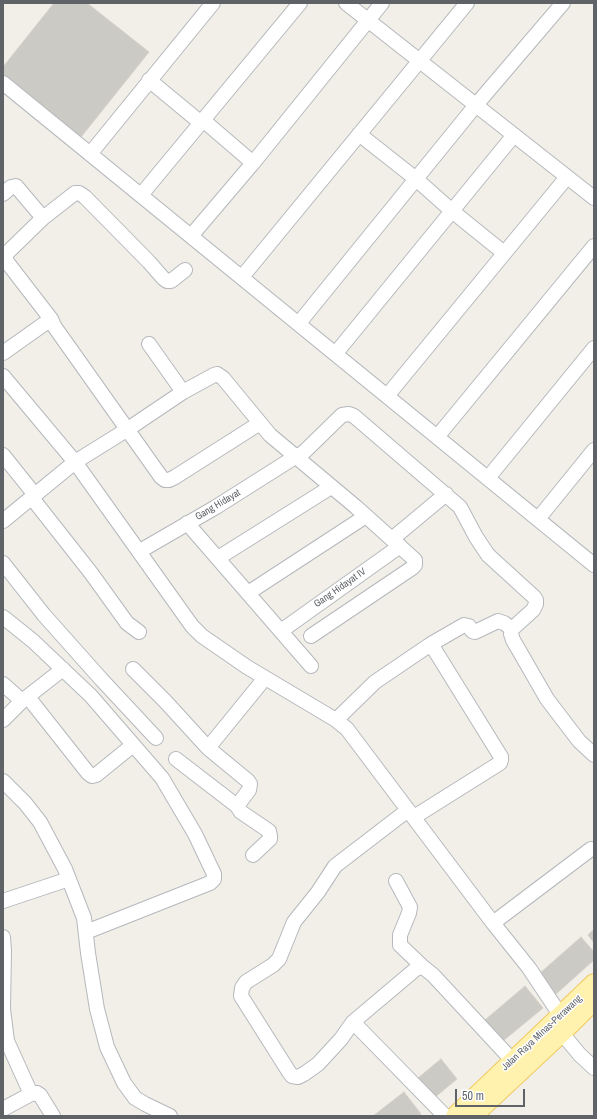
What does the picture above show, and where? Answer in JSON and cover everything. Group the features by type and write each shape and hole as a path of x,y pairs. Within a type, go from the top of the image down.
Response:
{"main road":[{"name":"Jalan Raya Minas-Perawang","path":"473,1116 563,1023 594,983"},
{"name":"Jalan Raya Minas-Perawang","path":"455,1116 512,1060 594,1001"}],"street":[{"path":"90,154 213,3"},
{"path":"141,195 300,3"},
{"path":"346,3 594,198"},
{"path":"191,236 253,163 382,3"},
{"path":"242,278 467,3"},
{"path":"299,324 476,105 562,3"},
{"path":"149,80 253,163"},
{"path":"3,83 538,519 591,557"},
{"path":"359,134 416,179 452,211 504,253"},
{"path":"336,353 514,135"},
{"path":"387,396 567,177"},
{"path":"3,194 11,187 16,186 43,218"},
{"path":"185,270 171,281 167,281 85,197 79,193 75,193 43,218 4,257 51,319 54,326 161,477 169,480 260,423"},
{"path":"437,437 594,246"},
{"path":"3,353 51,319"},
{"path":"149,344 183,392"},
{"path":"488,478 594,348"},
{"path":"3,521 75,462 183,392 217,374 223,378 270,435 366,516 416,562 415,565 311,636"},
{"path":"3,376 75,462 126,534 140,551 192,626 202,636 247,667 336,720 347,730 493,923 529,968 563,1023 565,1037 594,1068"},
{"name":"Gang Hidayat","path":"140,551 216,507 303,453 342,415 349,414 354,416 460,506 476,537 488,555 534,597 536,600 533,610 512,629"},
{"path":"538,519 594,450"},
{"path":"3,455 127,623 139,632"},
{"path":"218,558 331,486"},
{"name":"Gang Hidayat IV","path":"281,631 396,543 446,494"},
{"path":"248,593 366,516"},
{"path":"187,523 311,666"},
{"path":"3,564 44,615 156,738"},
{"path":"3,617 33,641 91,696 162,778 196,834 215,877 210,883 86,932"},
{"path":"336,720 375,682 431,644 464,625 469,626 472,631 475,632 498,621 504,623 512,629 511,634 513,640 543,692 579,741 594,755"},
{"path":"423,967 417,968 354,1022 318,1064 301,1076 292,1076 241,996 242,988 246,982 273,965 279,959 294,922 318,892 335,866 411,814 500,763 501,756 431,644"},
{"path":"3,720 25,699 63,669"},
{"path":"133,669 208,748 248,781 250,784 249,790 237,806"},
{"path":"208,748 265,678"},
{"path":"3,684 25,699 92,776 96,775 133,745"},
{"path":"176,759 237,806 241,812 269,831 270,839 253,855"},
{"path":"3,781 25,803 40,822 59,856 69,879 84,918 88,954 99,1016 107,1047 124,1083 135,1098 170,1116"},
{"path":"493,923 591,849"},
{"path":"3,901 69,879"},
{"path":"396,881 410,907 410,912 400,935 400,945 433,975 512,1060"},
{"path":"3,937 3,1009 7,1041 31,1094"},
{"path":"354,1022 445,1116"},
{"path":"3,1109 31,1094 40,1093 53,1116"}],"building":[{"path":"54,3 87,3 149,52 81,137 3,76 3,67"},
{"path":"594,929 594,943 588,935"},
{"path":"581,937 594,952 594,960 556,994 539,974"},
{"path":"525,986 543,1008 503,1041 485,1020"},
{"path":"441,1059 457,1079 434,1098 418,1078"},
{"path":"404,1092 421,1114 418,1116 373,1116"}]}
